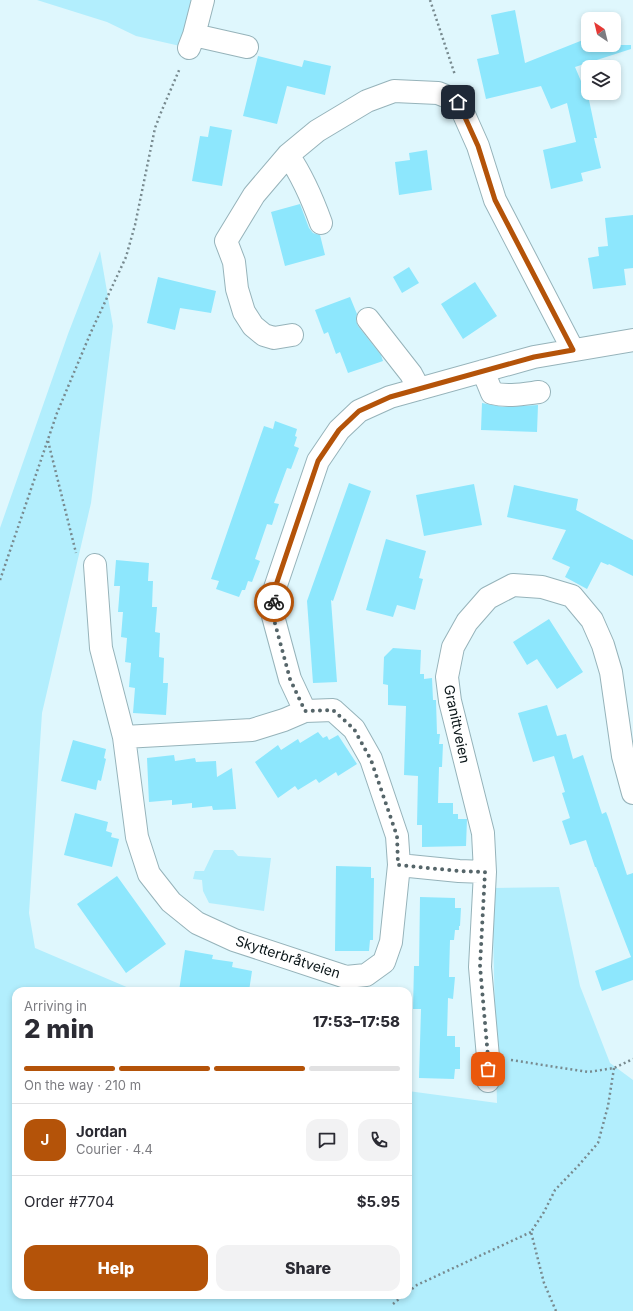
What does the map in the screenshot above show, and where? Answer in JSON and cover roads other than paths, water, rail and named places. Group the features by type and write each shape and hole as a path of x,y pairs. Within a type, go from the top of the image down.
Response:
{"street":[{"path":"203,0 192,41 247,47"},
{"path":"292,334 274,338 264,335 253,326 244,312 237,289 234,262 226,241 254,195 288,155 317,130 367,100 394,91 438,93 458,102 478,146 495,200 573,350"},
{"path":"288,155 300,172 308,188 321,223"},
{"path":"368,319 411,374 419,389"},
{"path":"305,711 290,679 273,616 275,588 318,461 339,430 359,411 390,397 534,357 633,340"},
{"path":"483,371 492,393 499,395 514,395 539,392"},
{"name":"Skytterbråtveien","path":"96,572 101,648 124,737 137,837 149,874 172,902 197,923 228,937 346,977 366,975 384,962 391,942 398,865 397,836 371,760 354,729 333,710 305,711 284,720 252,730 124,737"},
{"name":"Granittveien","path":"488,1081 488,1057 480,966 485,872 483,833 450,701 447,677 453,647 466,622 488,598 513,585 542,587 572,596 592,620 603,645 611,672 623,756 633,793"},
{"path":"398,865 485,872"}]}
